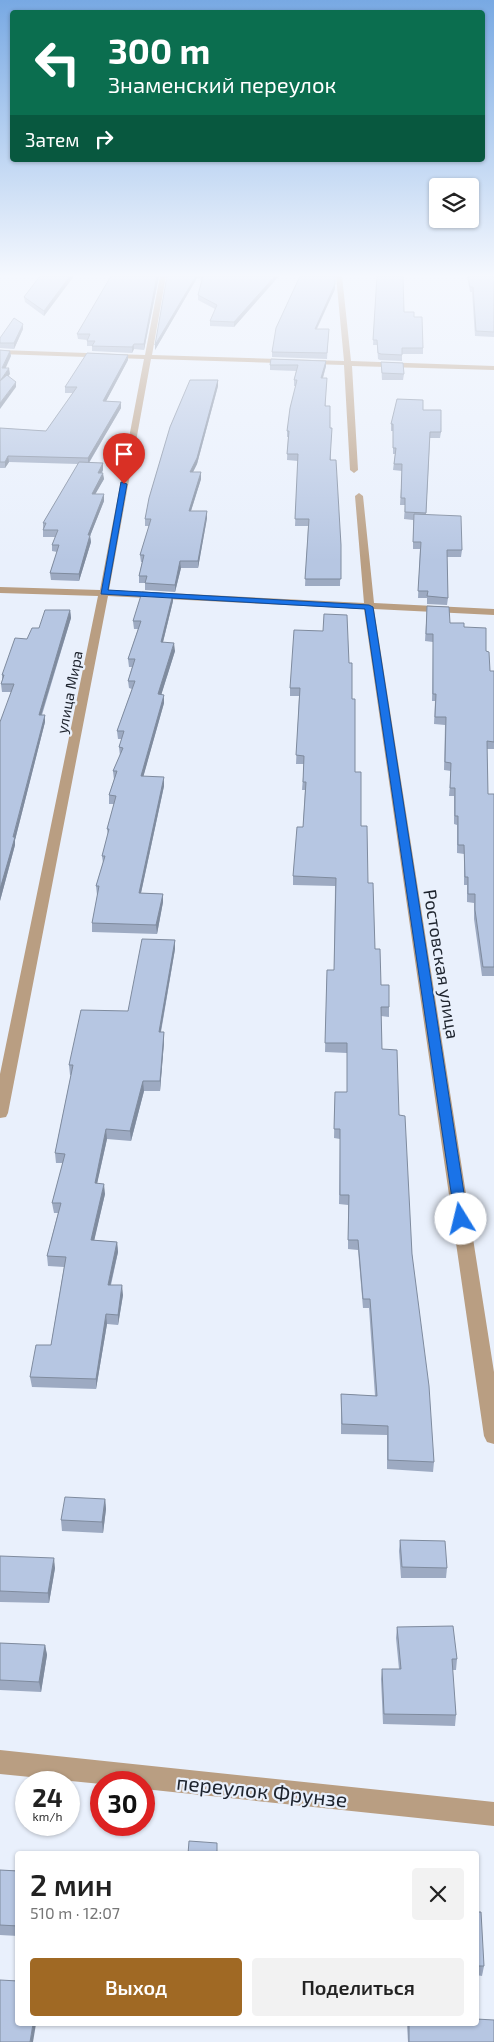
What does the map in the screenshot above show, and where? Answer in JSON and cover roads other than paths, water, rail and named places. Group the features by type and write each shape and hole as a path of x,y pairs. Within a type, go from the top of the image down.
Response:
{"street":[{"name":"улица Мира","path":"0,1113 104,592 144,371"},
{"path":"348,371 354,470"},
{"name":"Ростовская улица","path":"359,496 369,607 494,1436"},
{"path":"0,590 104,592 494,612"},
{"name":"переулок Фрунзе","path":"0,1762 494,1814"}]}
